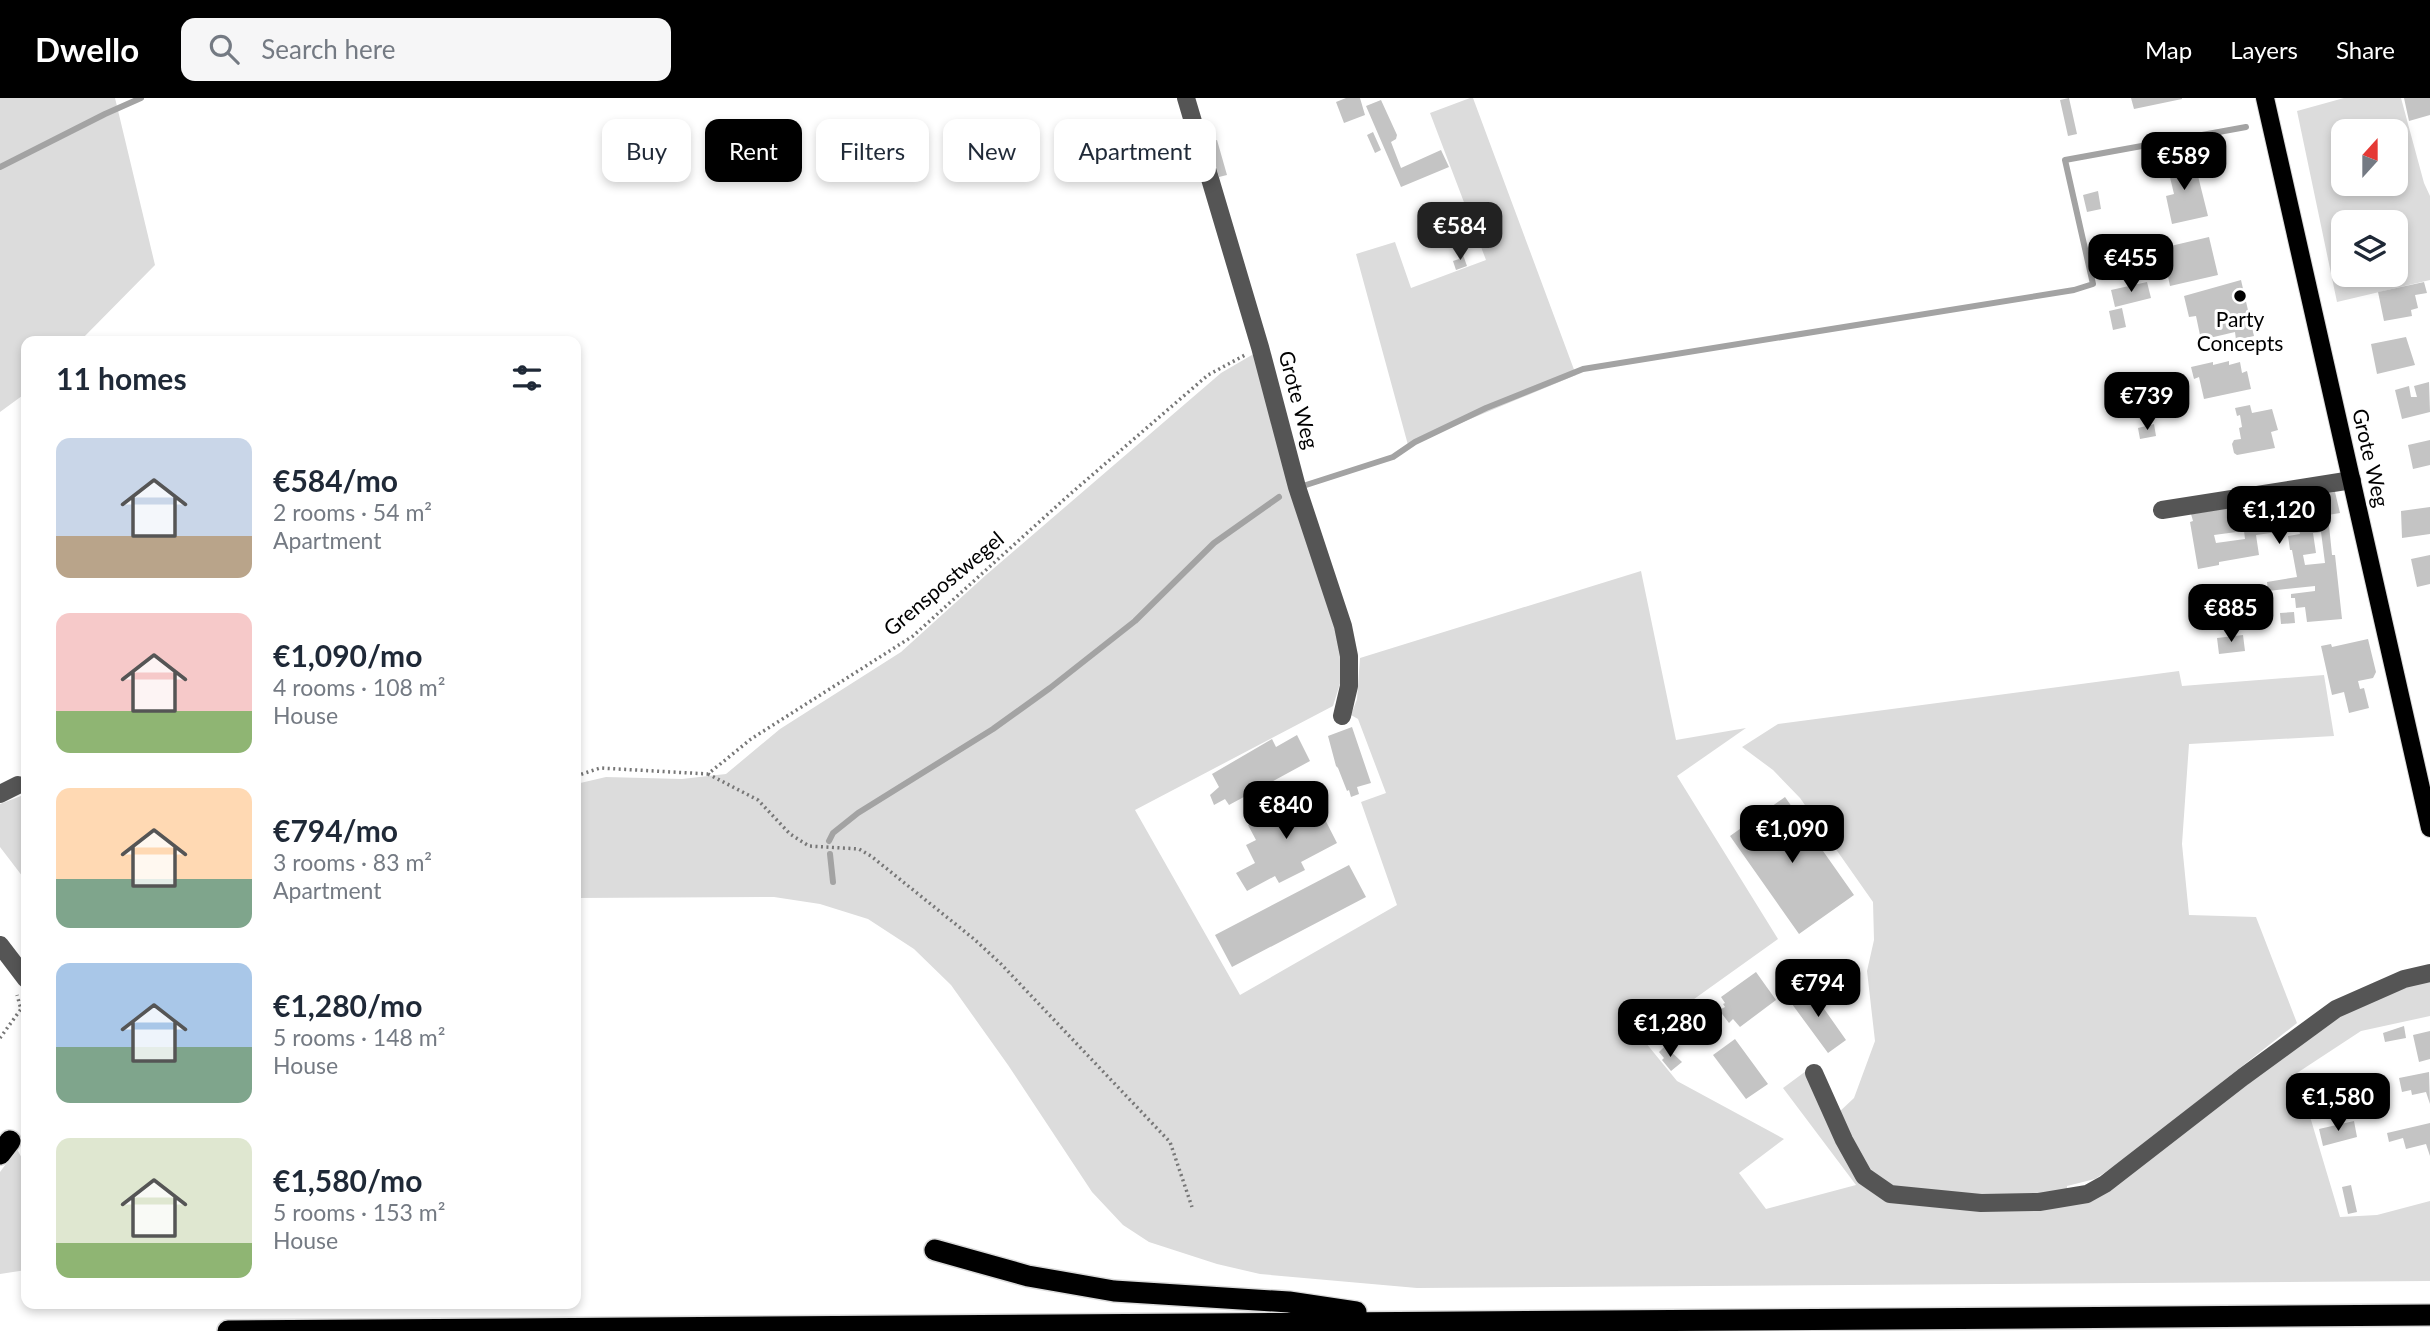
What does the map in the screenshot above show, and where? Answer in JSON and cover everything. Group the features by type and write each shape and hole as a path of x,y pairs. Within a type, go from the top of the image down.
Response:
{"highway":[{"path":"935,1250 1028,1276 1114,1291 1289,1302 1424,1323"},
{"path":"228,1331 2430,1315"}],"main road":[{"name":"Grote Weg","path":"2265,98 2430,828"}],"street":[{"name":"Grote Weg","path":"1186,98 1260,348 1297,487 1343,626 1349,656 1349,686 1342,716"},
{"path":"2162,510 2352,480"},
{"path":"0,794 18,785"},
{"path":"0,945 21,974"},
{"path":"1814,1073 1864,1177 1890,1194 1981,1203 2039,1202 2087,1194 2096,1189 2336,1009 2404,979 2430,972"}],"path":[{"name":"Grenspostwegel","path":"708,774 751,739 913,636 1069,495 1208,376 1260,348"},
{"path":"581,774 600,768 708,774 758,800 790,834 809,846 859,849 871,856 974,939 1011,974 1170,1142 1192,1207"},
{"path":"0,1038 20,1009 13,981 21,974"}],"shaded area":[{"path":"0,98 115,98 155,265 85,336 21,336 21,397 0,412"},
{"path":"1473,98 1576,375 1408,445 1356,254 1395,242 1411,288 1486,260 1430,113"},
{"path":"2344,98 2401,98 2407,119 2331,119 2331,196 2408,196 2408,124 2430,196 2430,280 2408,285 2408,210 2331,210 2331,273 2297,111"},
{"path":"2334,287 2400,287 2337,302"},
{"path":"1257,352 1345,648 1344,671 1333,706 1135,810 1240,995 1397,905 1361,802 1386,793 1358,719 1351,715 1357,699 1360,658 1641,571 1676,740 1746,728 1677,776 1778,939 1641,1037 1677,1081 1784,1139 1739,1173 1766,1209 1856,1185 1783,1088 1806,1071 1837,1114 1854,1098 1875,1041 1867,971 1874,940 1873,902 1800,798 1773,770 1742,747 1778,724 2179,671 2182,686 2324,675 2334,736 2189,744 2182,844 2189,915 2256,917 2297,1023 2122,1161 2095,1179 2067,1186 2068,1206 2106,1191 2346,1010 2430,975 2430,1016 2361,1031 2297,1073 2340,1217 2377,1215 2430,1201 2430,1281 1417,1288 1260,1274 1217,1264 1149,1242 1123,1225 1092,1192 951,985 914,949 868,919 820,904 774,897 581,898 581,783 606,777 682,779 726,774 780,729 901,652 986,575 1221,373"},
{"path":"21,796 21,874 0,847 0,804"},
{"path":"17,1149 21,1157 21,1271 0,1274 0,1172"}],"building":[{"path":"1346,98 1360,98 1365,115 1344,123 1336,102"},
{"path":"2069,98 2077,134 2068,136 2060,100"},
{"path":"2131,98 2182,98 2182,99 2134,109"},
{"path":"2404,98 2430,98 2430,115 2409,121"},
{"path":"1381,100 1397,135 1391,142 1401,168 1441,150 1449,167 1401,187 1366,106"},
{"path":"1373,132 1381,150 1375,153 1367,135"},
{"path":"1216,140 1227,175 1219,177 1216,166"},
{"path":"2194,160 2208,216 2172,224 2166,196 2174,194 2168,169 2152,173 2150,166"},
{"path":"2098,191 2101,209 2087,212 2083,195"},
{"path":"2209,237 2218,275 2170,286 2162,248"},
{"path":"1462,252 1467,266 1456,270 1453,261 1459,259 1457,253"},
{"path":"2241,280 2254,336 2236,340 2235,332 2201,340 2196,316 2189,317 2184,296"},
{"path":"2147,282 2151,298 2115,307 2111,290"},
{"path":"2424,282 2427,293 2415,295 2418,308 2411,310 2412,316 2384,321 2378,292"},
{"path":"2122,308 2126,327 2113,330 2109,311"},
{"path":"2406,337 2415,365 2377,374 2371,344"},
{"path":"2229,361 2229,365 2240,362 2242,373 2247,371 2251,389 2204,399 2199,377 2194,379 2191,367"},
{"path":"2429,382 2430,412 2402,419 2395,390 2409,386 2411,397 2417,397 2414,386"},
{"path":"2250,405 2252,413 2272,409 2278,430 2271,432 2275,448 2237,455 2232,444 2234,440 2241,439 2239,428 2242,427 2240,415 2237,416 2235,408"},
{"path":"2154,424 2156,436 2140,439 2138,428"},
{"path":"2430,440 2430,465 2413,469 2408,445"},
{"path":"2335,492 2340,513 2328,515 2342,619 2307,622 2305,607 2296,608 2295,598 2291,598 2291,594 2315,591 2315,586 2268,591 2267,582 2297,577 2288,536 2300,534 2297,520 2286,521 2287,525 2277,526 2278,532 2256,535 2259,555 2219,562 2219,565 2198,569 2191,514 2240,506 2243,528 2246,527 2243,507","holes":["2244,531 2245,539 2216,543 2214,535","2321,532 2325,563 2305,565 2303,555 2316,553 2313,533"]},
{"path":"2430,507 2430,534 2402,538 2401,511"},
{"path":"2430,555 2430,584 2417,587 2411,559"},
{"path":"2294,612 2295,623 2281,624 2280,613"},
{"path":"2243,635 2245,651 2219,654 2217,638"},
{"path":"2368,639 2376,672 2373,678 2358,681 2360,689 2364,688 2369,708 2349,713 2344,692 2332,695 2321,646 2331,644 2332,647"},
{"path":"1352,727 1371,783 1357,787 1359,794 1351,797 1336,766 1328,736"},
{"path":"1297,735 1310,761 1229,805 1225,799 1214,805 1210,795 1219,787 1212,774 1272,739 1276,747"},
{"path":"1311,792 1337,843 1301,862 1305,870 1279,883 1275,876 1247,891 1236,873 1255,863 1246,845 1256,840 1248,825 1262,818 1258,811 1281,799 1284,806"},
{"path":"1785,797 1854,895 1799,934 1730,836"},
{"path":"1349,865 1366,897 1232,967 1215,935"},
{"path":"1756,972 1776,1000 1740,1027 1733,1019 1729,1023 1719,1010 1725,1007 1721,997"},
{"path":"1808,986 1846,1040 1828,1053 1789,1000"},
{"path":"2404,1026 2406,1038 2385,1042 2383,1033"},
{"path":"2430,1031 2430,1059 2419,1062 2413,1035"},
{"path":"1735,1039 1768,1084 1746,1099 1713,1055"},
{"path":"1665,1046 1682,1062 1671,1071 1659,1052"},
{"path":"2429,1072 2430,1104 2426,1092 2412,1095 2411,1090 2402,1092 2399,1078"},
{"path":"2324,1098 2327,1110 2316,1112 2313,1100"},
{"path":"2354,1121 2357,1137 2323,1146 2319,1129"},
{"path":"2430,1123 2430,1156 2426,1144 2406,1149 2403,1138 2389,1142 2387,1133"},
{"path":"2351,1185 2357,1212 2348,1214 2342,1187"}],"waterway":[{"path":"0,167 141,98"},
{"path":"1306,485 1393,457 1415,442 1486,408 1583,369 2074,290 2093,284 2065,160 2246,127"},
{"path":"829,841 833,833 858,813 993,729 1050,688 1135,621 1214,543 1279,497"},
{"path":"830,854 833,882"}],"place":[{"name":"Party Concepts","path":"2240,296"}]}
